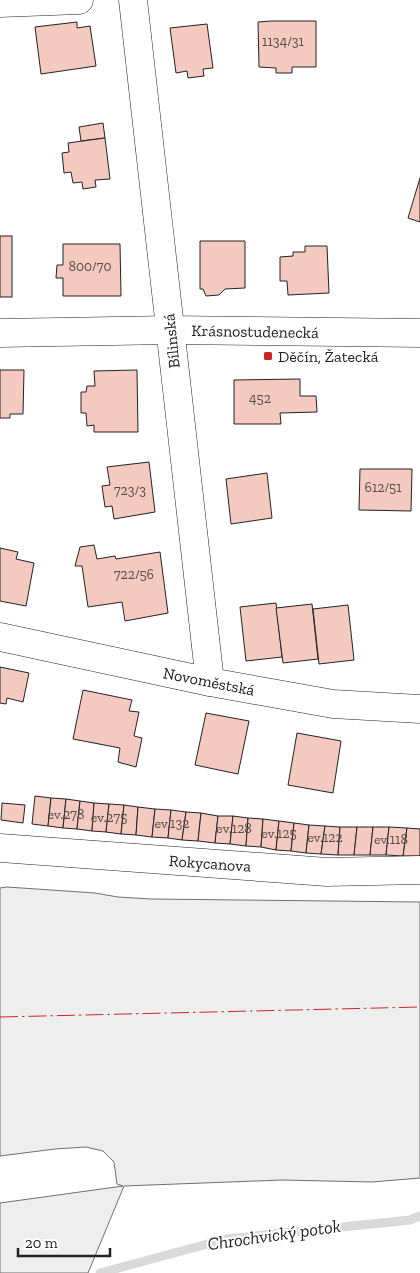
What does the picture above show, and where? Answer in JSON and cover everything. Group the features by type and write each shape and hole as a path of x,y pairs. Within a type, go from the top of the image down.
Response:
{"street":[{"path":"0,3 79,0"},
{"name":"Bílinská","path":"133,0 210,682"},
{"name":"Krásnostudenecká","path":"0,333 170,330 420,334"},
{"name":"Novoměstská","path":"0,637 210,682 333,704 420,709"},
{"name":"Rokycanova","path":"0,848 327,872 420,870"}],"shaded area":[{"path":"7,887 151,899 420,902 420,1178 372,1182 282,1180 124,1186 88,1273 0,1273 0,1203 123,1186 117,1184 114,1162 103,1151 86,1147 0,1156 0,888"}],"building":[{"path":"316,21 316,67 292,67 292,73 276,73 276,68 259,67 258,22"},
{"path":"77,22 77,28 90,26 96,66 41,74 35,27"},
{"path":"207,24 213,68 203,69 204,76 188,78 187,71 176,73 170,28"},
{"path":"103,123 105,138 81,141 79,127"},
{"path":"105,138 110,179 95,180 96,187 83,189 82,182 73,183 71,172 64,173 62,153 69,152 68,143"},
{"path":"420,178 420,222 408,218"},
{"path":"0,236 12,236 12,297 0,297"},
{"path":"200,241 245,241 245,288 225,289 219,295 206,296 203,289 200,289"},
{"path":"63,244 120,244 121,296 63,296 63,278 56,278 57,265 63,265"},
{"path":"305,246 327,246 329,293 288,295 287,281 280,281 280,257 293,256 293,252 305,252"},
{"path":"0,370 24,370 23,414 10,414 10,418 0,418"},
{"path":"137,370 138,432 94,432 94,425 87,426 86,413 81,413 81,392 86,392 87,386 95,386 94,371"},
{"path":"300,379 300,396 316,396 317,412 280,413 281,424 234,424 234,380"},
{"path":"149,462 155,512 114,519 112,506 105,507 102,486 110,485 107,467"},
{"path":"360,469 412,469 411,511 359,510"},
{"path":"267,473 272,518 231,524 226,479"},
{"path":"94,545 97,559 115,556 116,559 160,552 168,613 125,621 122,602 88,607 82,566 75,566 80,547"},
{"path":"0,548 18,552 16,559 34,563 26,606 0,601"},
{"path":"276,603 282,657 246,661 240,607"},
{"path":"312,604 318,659 283,663 276,608"},
{"path":"348,605 354,660 319,664 313,609"},
{"path":"0,667 29,673 23,702 7,698 6,704 0,703"},
{"path":"83,690 132,700 129,711 139,712 134,736 142,738 136,767 118,762 120,748 73,739"},
{"path":"206,713 249,721 238,774 195,765"},
{"path":"297,733 341,741 333,793 288,785"},
{"path":"35,796 51,798 48,826 32,824"},
{"path":"51,798 66,799 63,828 48,826"},
{"path":"66,799 80,801 77,829 63,828"},
{"path":"80,801 94,803 92,831 77,829"},
{"path":"2,803 25,805 23,823 1,820"},
{"path":"94,803 109,804 106,832 92,831"},
{"path":"109,804 124,805 121,834 106,832"},
{"path":"124,805 138,807 136,835 121,834"},
{"path":"138,807 155,809 152,837 136,835"},
{"path":"155,809 171,810 168,838 152,837"},
{"path":"171,810 186,812 182,840 168,838"},
{"path":"186,812 201,813 198,841 182,840"},
{"path":"201,813 218,816 215,843 198,841"},
{"path":"218,816 233,816 230,844 215,843"},
{"path":"233,816 248,818 246,846 230,844"},
{"path":"248,818 263,819 261,847 246,846"},
{"path":"263,819 279,821 276,850 261,847"},
{"path":"279,821 294,823 291,851 276,850"},
{"path":"294,823 309,825 306,853 291,851"},
{"path":"309,825 325,826 321,854 306,853"},
{"path":"325,826 340,827 338,855 321,854"},
{"path":"340,827 357,827 354,855 338,855"},
{"path":"357,827 373,827 370,855 354,855"},
{"path":"373,827 389,827 386,855 370,855"},
{"path":"389,827 407,828 403,856 386,855"},
{"path":"407,828 420,829 420,856 403,856"}],"waterway":[{"name":"Chrochvický potok","path":"100,1273 226,1239 410,1220 420,1216"}],"power":[{"path":"0,1017 420,1007"}],"place":[{"name":"Děčín, Žatecká","path":"268,356"}]}
